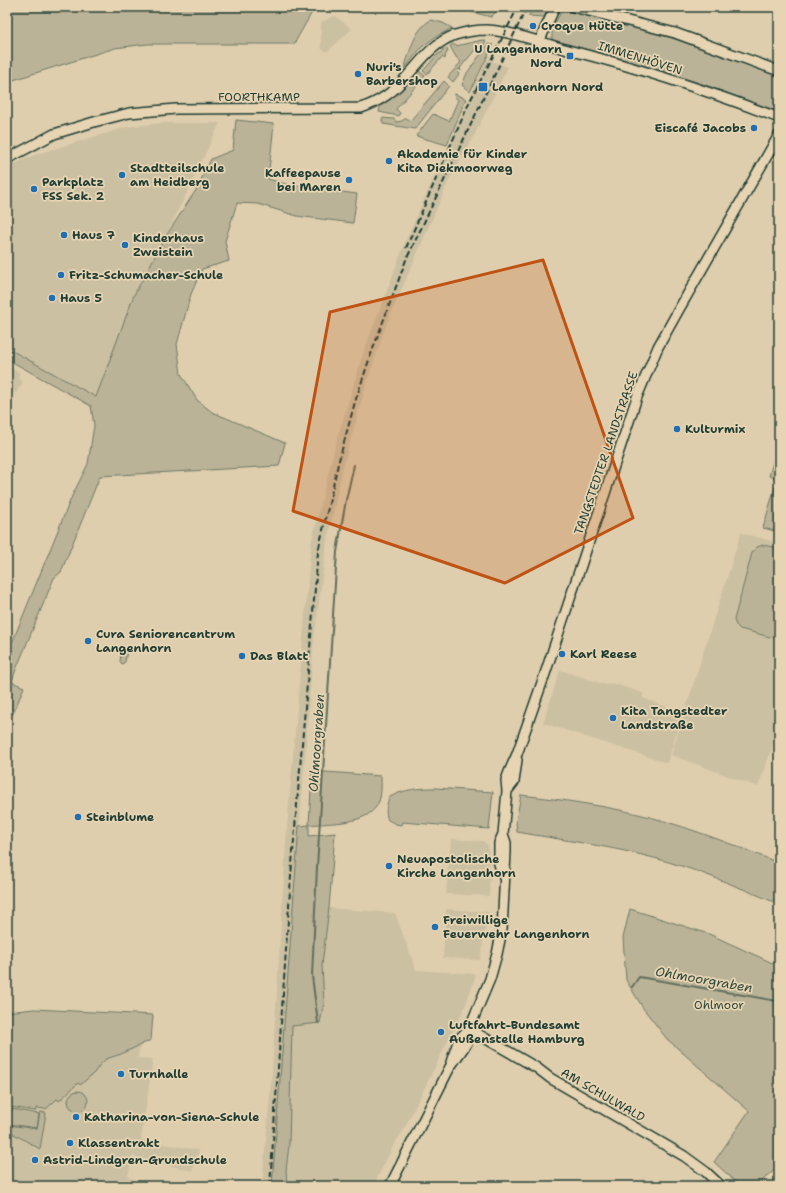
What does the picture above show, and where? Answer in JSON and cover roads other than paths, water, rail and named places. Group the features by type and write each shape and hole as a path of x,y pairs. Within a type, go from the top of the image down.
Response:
{"street":[{"path":"539,42 556,7"},
{"path":"573,7 674,33 779,71"},
{"name":"FOORTHKAMP","path":"7,159 54,134 129,113 176,109 360,108 377,101 396,88 429,51 445,40 468,31 492,31"},
{"name":"IMMENHÖVEN","path":"492,31 515,35 581,53 716,94 779,118"},
{"name":"TANGSTEDTER LANDSTRASSE","path":"390,1186 450,1067 459,1039 469,1029 486,989 497,954 503,921 504,878 506,864 506,843 503,834 508,790 514,782 517,754 637,397 658,347 779,135"},
{"name":"AM SCHULWALD","path":"469,1029 684,1156 721,1186"}],"waterway":[{"path":"7,9 13,7"},
{"name":"Ohlmoorgraben","path":"318,1023 312,976 317,867 337,552 354,465"},
{"name":"Ohlmoorgraben","path":"632,987 639,977 777,1001"}],"railway":[{"path":"406,248 469,103 518,7"},
{"path":"270,1186 291,876 318,552 338,464 355,402 406,260 527,7"}],"place":[{"name":"Croque Hütte","path":"533,26"},
{"name":"U Langenhorn Nord","path":"570,56"},
{"name":"Nuri's Barbershop","path":"358,74"},
{"name":"Langenhorn Nord","path":"483,87"},
{"name":"Eiscafé Jacobs","path":"754,128"},
{"name":"Akademie für Kinder Kita Diekmoorweg","path":"389,161"},
{"name":"Stadtteilschule am Heidberg","path":"122,175"},
{"name":"Kaffeepause bei Maren","path":"349,180"},
{"name":"Parkplatz FSS Sek. 2","path":"34,189"},
{"name":"Haus 7","path":"64,235"},
{"name":"Kinderhaus Zweistein","path":"125,245"},
{"name":"Fritz-Schumacher-Schule","path":"61,275"},
{"name":"Haus 5","path":"52,298"},
{"name":"Kulturmix","path":"677,429"},
{"name":"Cura Seniorencentrum Langenhorn","path":"88,641"},
{"name":"Karl Reese","path":"562,654"},
{"name":"Das Blatt","path":"242,656"},
{"name":"Kita Tangstedter Landstraße","path":"613,718"},
{"name":"Steinblume","path":"78,817"},
{"name":"Neuapostolische Kirche Langenhorn","path":"389,866"},
{"name":"Freiwillige Feuerwehr Langenhorn","path":"435,927"},
{"name":"Luftfahrt-Bundesamt Außenstelle Hamburg","path":"441,1032"},
{"name":"Turnhalle","path":"121,1074"},
{"name":"Katharina-von-Siena-Schule","path":"76,1117"},
{"name":"Klassentrakt","path":"70,1143"},
{"name":"Astrid-Lindgren-Grundschule","path":"35,1160"}],"park label":[{"name":"Ohlmoor","path":"719,1005"}]}
